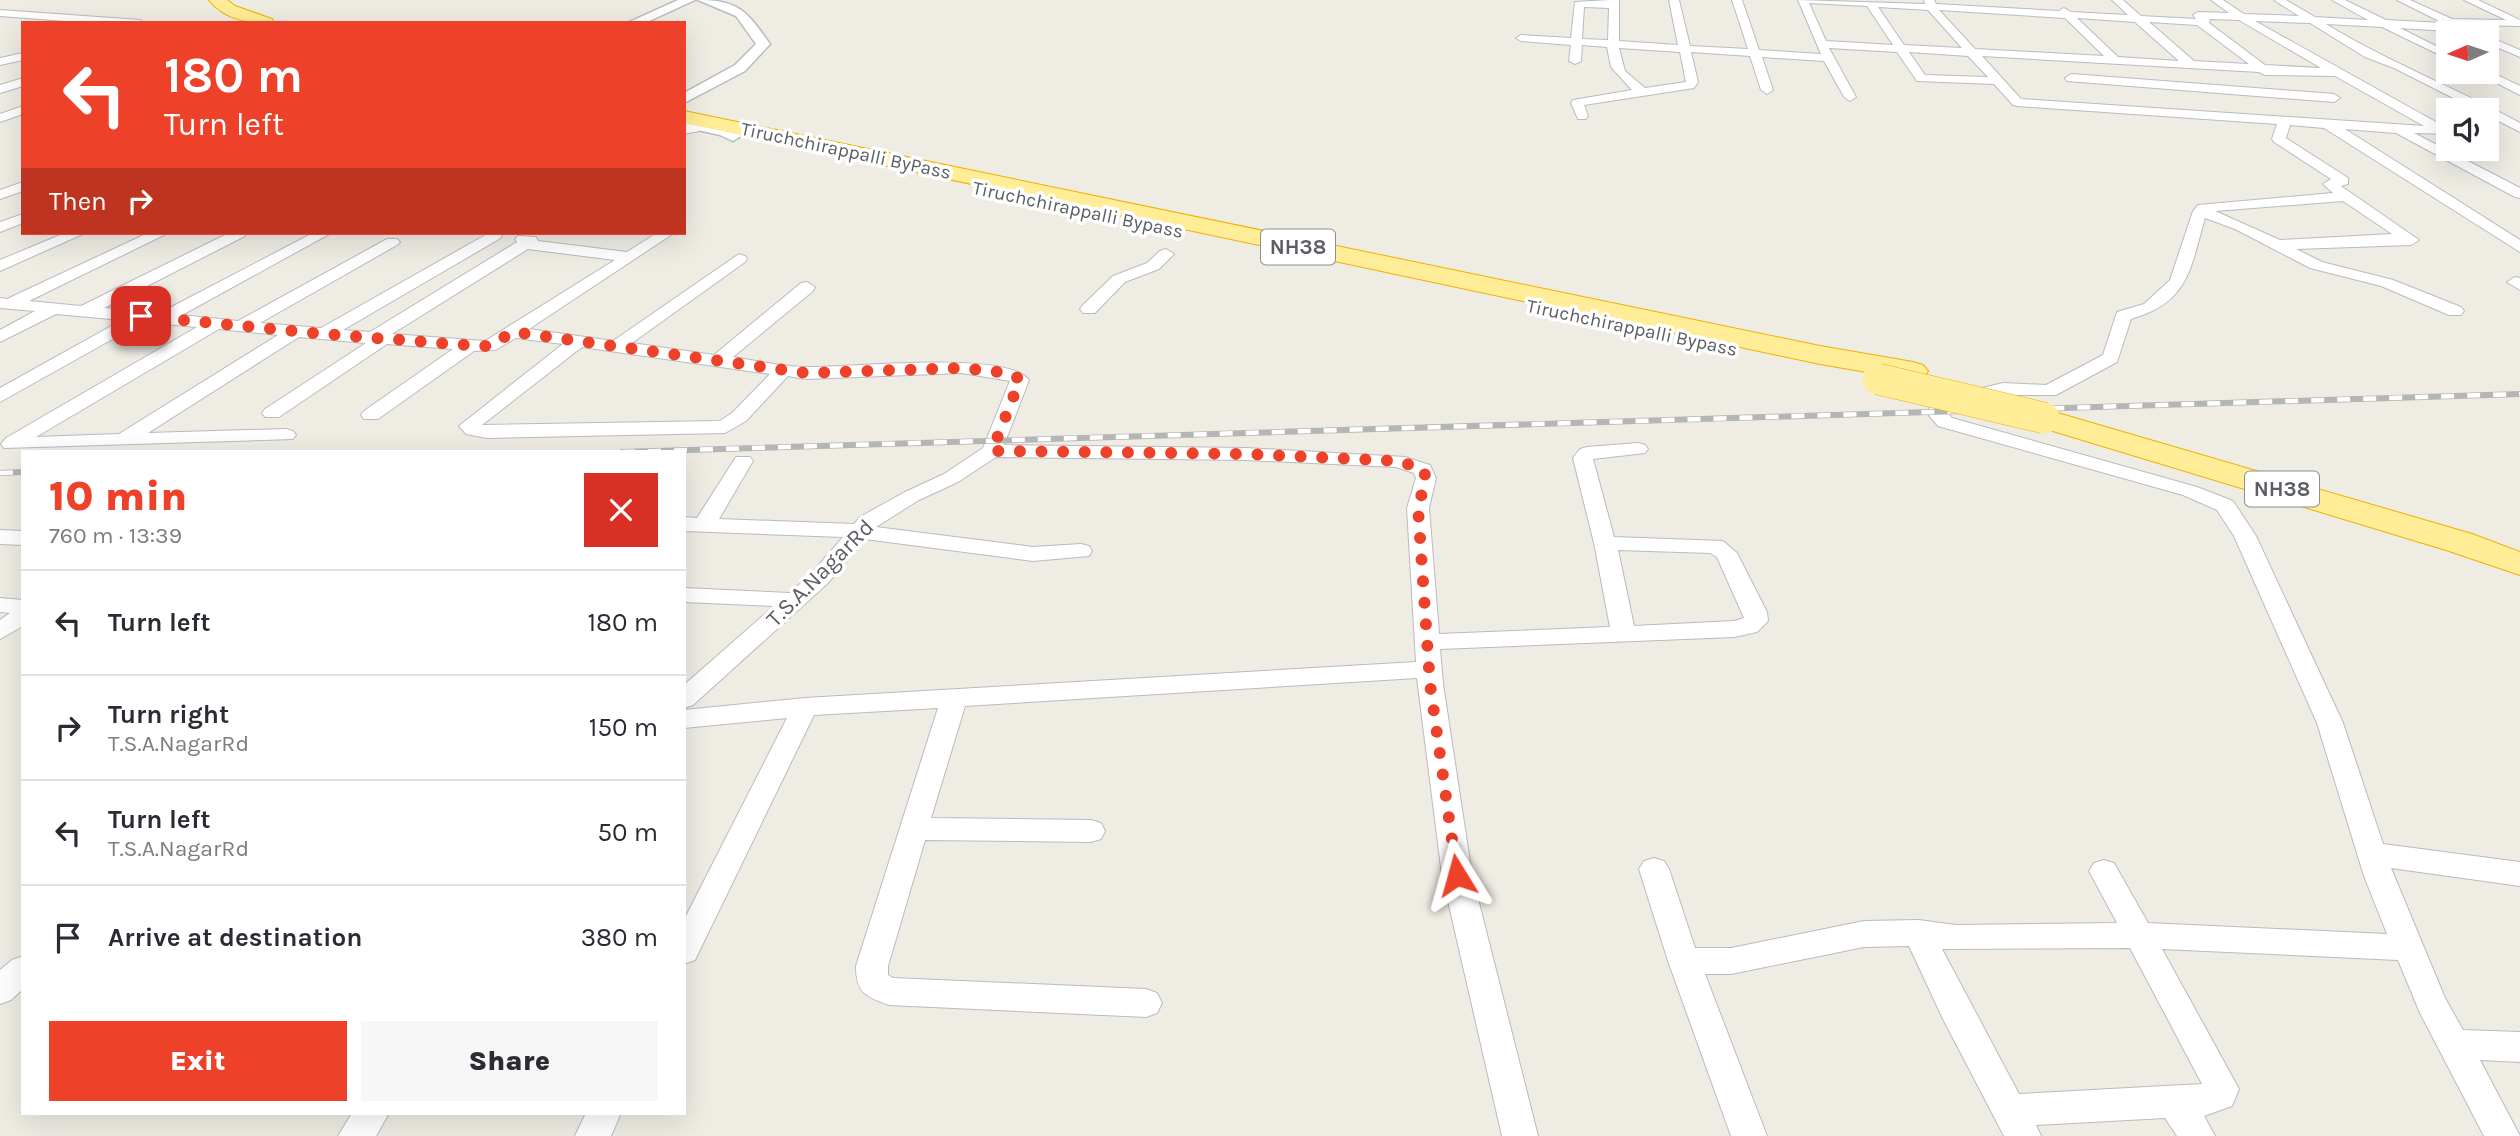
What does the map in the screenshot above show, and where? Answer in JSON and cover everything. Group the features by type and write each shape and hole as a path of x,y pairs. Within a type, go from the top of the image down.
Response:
{"highway":[{"path":"217,0 229,9 261,21"},
{"path":"206,14 222,21"},
{"name":"Tiruchchirappalli Bypass","path":"686,125 1878,379 2057,413 2520,564"},
{"name":"Tiruchchirappalli ByPass","path":"686,125 1697,330 1913,371"},
{"name":"Tiruchchirappalli Bypass","path":"1913,371 2520,547"}],"street":[{"path":"638,21 690,0"},
{"path":"686,98 740,68 763,44 741,13 704,0"},
{"path":"1582,116 1577,103 1690,85 1674,0"},
{"path":"1737,0 1767,90"},
{"path":"1850,97 1828,58 1805,0 1930,3 2000,11 2200,22 2206,21 2198,15 2383,25 2436,24"},
{"path":"1990,0 2000,11"},
{"path":"2053,0 2114,61"},
{"path":"2117,0 2190,65"},
{"path":"2216,0 2339,73 2436,125"},
{"path":"2279,0 2369,55 2398,66 2462,98"},
{"path":"2337,0 2436,50"},
{"path":"2402,0 2447,21"},
{"path":"2469,0 2520,23"},
{"path":"1575,61 1579,4 1614,2 1612,57 1615,67 1643,93"},
{"path":"1869,2 1921,78 1998,81"},
{"path":"0,7 12,3"},
{"path":"1930,3 1971,53 2017,102 2088,98 2186,115 2436,130"},
{"path":"0,13 112,21"},
{"path":"2200,22 2299,96"},
{"path":"2499,23 2520,23"},
{"path":"1521,38 1828,58"},
{"path":"1822,44 2339,73"},
{"path":"2499,44 2520,54"},
{"path":"0,62 21,57"},
{"path":"2088,98 2071,78 2334,99"},
{"path":"2499,81 2520,91"},
{"path":"2,88 21,83"},
{"path":"2145,83 2186,115"},
{"path":"2360,84 2312,114 2319,123 2520,247"},
{"path":"2,88 21,89"},
{"path":"0,118 21,111"},
{"path":"2499,120 2518,135"},
{"path":"2278,245 2414,242 2330,184 2343,181 2279,139 2285,121"},
{"path":"2396,129 2520,194"},
{"path":"2499,131 2518,135"},
{"path":"0,178 21,181"},
{"path":"0,195 21,187"},
{"path":"2200,211 2212,206 2346,196"},
{"path":"2200,211 2240,226 2327,269 2386,283 2455,311"},
{"path":"2200,211 2178,282 2150,308 2123,316 2110,358 2049,391 2003,389 1941,404 1937,413 1944,422 2190,491 2225,506 2245,536 2330,723 2373,854 2431,1003 2452,1044 2507,1130"},
{"path":"0,227 21,219"},
{"path":"0,266 72,235"},
{"path":"4,303 156,235"},
{"path":"84,311 236,235"},
{"path":"164,318 320,235"},
{"path":"485,235 533,239 631,257"},
{"path":"4,303 324,334 489,346 513,332 538,327 664,235"},
{"path":"324,334 494,236"},
{"path":"272,414 378,338 533,239"},
{"path":"241,326 392,242"},
{"path":"1089,309 1119,279 1153,266 1166,254"},
{"path":"617,346 739,259"},
{"path":"719,360 807,287"},
{"path":"0,337 54,308"},
{"path":"0,396 141,316"},
{"path":"5,444 217,323"},
{"path":"538,327 579,341 806,373 962,368 1014,375 1020,380 992,451 1246,454 1398,461 1423,469 1426,478 1418,508 1429,656 1457,875 1520,1136"},
{"path":"124,440 296,331"},
{"path":"579,341 469,426 473,430 488,432 725,427 733,423 784,370"},
{"path":"371,415 471,345"},
{"path":"5,444 286,435"},
{"path":"1623,633 1605,542 1583,458 1587,453 1638,449"},
{"name":"T.S.A.NagarRd","path":"686,702 820,578 868,522 912,496 951,478 992,451"},
{"path":"694,524 743,461"},
{"path":"694,524 858,531 1033,554 1081,551"},
{"path":"0,537 21,538"},
{"path":"686,703 806,707 954,699 1429,656 1623,633 1748,627 1756,621 1755,612 1726,553 1715,546 1605,542"},
{"path":"686,595 794,600"},
{"path":"0,605 21,607"},
{"path":"0,631 21,616"},
{"path":"954,699 872,965 872,982 889,991 1146,1003"},
{"path":"686,947 806,707"},
{"path":"914,829 1091,831"},
{"path":"2373,854 2520,874"},
{"path":"1654,869 1684,961 1749,1136"},
{"path":"1919,933 1955,1009 2016,1123 2174,1101 2205,1100 2220,1095 2222,1089 2104,871"},
{"path":"1684,961 1731,961 1864,934 1919,933 1956,938 2138,935 2408,948"},
{"path":"0,990 21,971"},
{"path":"2452,1044 2520,1047"},
{"path":"2174,1101 2197,1136"},
{"path":"356,1136 371,1115"},
{"path":"593,1136 603,1115"}],"railway":[{"path":"686,450 2520,394"},
{"path":"0,473 21,472"}],"route":[{"path":"141,316 479,346 489,346 513,332 806,373 962,368 998,372 1014,375 1020,380 992,451 1246,454 1398,461 1423,469 1426,478 1418,508 1430,684 1457,875"}]}
